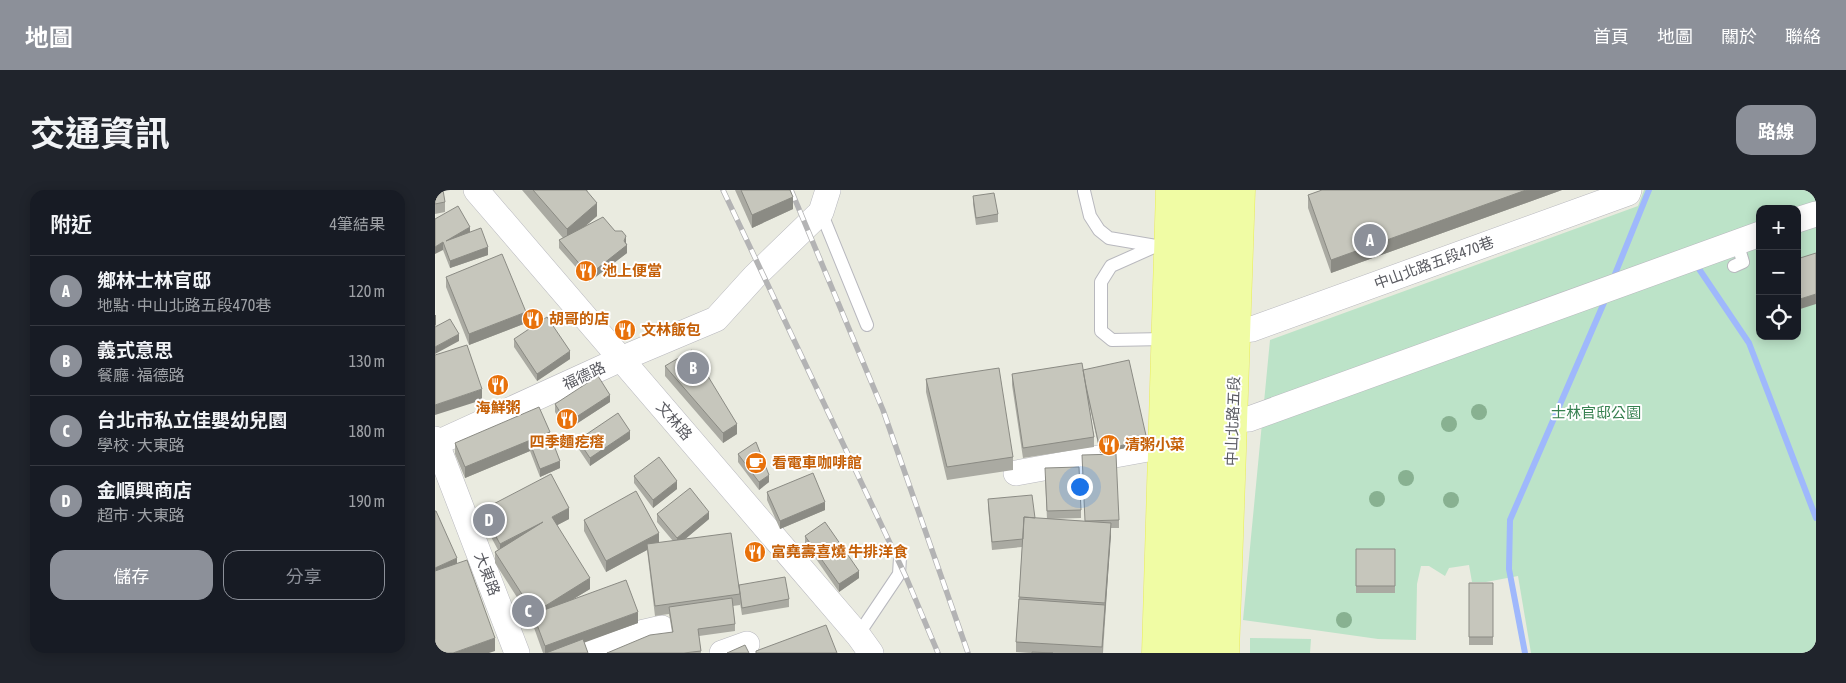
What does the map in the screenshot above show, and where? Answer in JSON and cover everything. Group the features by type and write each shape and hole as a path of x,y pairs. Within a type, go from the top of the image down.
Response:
{"main road":[{"path":"1170,190 1162,246 1180,273 1179,653"},
{"path":"1156,653 1165,339 1196,190"},
{"name":"中山北路五段","path":"1201,653 1216,190"},
{"name":"中山北路五段","path":"1225,653 1241,190"}],"street":[{"name":"文林路","path":"476,190 864,644"},
{"name":"中山北路五段470巷","path":"1235,331 1252,329 1628,193 1629,190"},
{"name":"福德路","path":"436,442 621,359 716,319 825,201"},
{"path":"1801,219 1816,214"},
{"path":"1233,420 1249,418 1651,275 1744,248"},
{"name":"大東路","path":"436,442 517,653"},
{"path":"1016,473 1148,449 1163,449"},
{"path":"573,653 601,642 662,628"},
{"path":"722,653 747,644"}],"lane":[{"path":"1084,191 1090,216 1099,230 1109,238 1162,246"},
{"path":"825,201 867,325"},
{"path":"1162,246 1111,266 1101,282 1101,331 1111,340 1165,339"},
{"path":"864,644 899,574 900,558"}],"green space":[{"name":"士林官邸公園","path":"1644,190 1816,190 1816,653 1531,653 1518,576 1486,582 1472,582 1469,565 1449,568 1445,576 1429,566 1421,566 1417,584 1416,640 1378,639 1243,620 1270,340 1638,206"},
{"path":"1250,638 1311,639 1310,653 1250,653"}],"building":[{"path":"435,190 443,190 445,202 435,204"},
{"path":"533,190 586,190 597,203 567,229"},
{"path":"741,190 790,190 793,197 752,215"},
{"path":"1322,190 1526,190 1331,260 1308,195"},
{"path":"994,193 998,214 976,218 973,196"},
{"path":"458,206 470,227 446,241 481,228 488,247 450,261 443,242 435,247 435,219"},
{"path":"603,217 615,231 622,231 626,236 624,241 627,245 589,275 559,240"},
{"path":"1816,253 1816,294 1801,299 1801,295 1801,258"},
{"path":"502,254 526,312 469,334 446,277"},
{"path":"547,317 570,351 537,374 514,339"},
{"path":"450,319 459,334 435,347 435,327"},
{"path":"467,345 482,389 435,405 435,355"},
{"path":"692,350 737,424 723,433 665,366"},
{"path":"1129,360 1147,440 1100,450 1083,370"},
{"path":"1082,363 1094,437 1023,448 1012,374"},
{"path":"999,368 1013,457 947,467 926,379"},
{"path":"598,376 610,395 567,423 555,404"},
{"path":"539,407 550,432 465,467 455,443"},
{"path":"618,413 630,431 590,458 578,440"},
{"path":"550,435 560,461 540,469 530,443"},
{"path":"756,442 769,475 759,482 738,454"},
{"path":"1116,454 1119,520 1085,521 1082,455"},
{"path":"659,457 677,481 653,500 634,476"},
{"path":"1079,467 1081,510 1047,511 1045,468"},
{"path":"813,473 825,502 780,521 767,492"},
{"path":"551,474 569,508 552,517 590,578 534,613 495,552 543,522 500,544 482,510"},
{"path":"690,488 709,512 677,538 657,514"},
{"path":"636,491 659,533 606,561 584,520"},
{"path":"1032,495 1035,518 1024,517 1023,539 992,542 988,499"},
{"path":"435,511 457,558 435,568"},
{"path":"1024,517 1111,523 1105,603 1019,597"},
{"path":"825,522 859,571 839,584 805,536"},
{"path":"731,533 740,594 655,606 647,544"},
{"path":"1356,549 1395,549 1395,586 1356,586"},
{"path":"467,560 495,638 453,653 435,653 435,571"},
{"path":"785,577 789,599 742,608 739,585"},
{"path":"626,580 638,612 545,646 533,614"},
{"path":"1469,583 1493,583 1493,637 1469,637"},
{"path":"732,598 735,624 698,629 701,651 684,653 607,653 650,635 673,632 669,607"},
{"path":"1019,599 1105,605 1102,647 1016,642"},
{"path":"826,625 837,653 756,653 756,651"},
{"path":"583,639 588,653 546,653"},
{"path":"745,645 749,653 727,653"}],"waterway":[{"path":"1613,279 1649,190"},
{"path":"1697,266 1749,343 1816,518"},
{"path":"1525,653 1509,569 1510,520 1606,298"}],"railway":[{"path":"723,190 906,577 938,653"},
{"path":"791,190 883,410 968,653"}],"place":[{"name":"鄉林士林官邸","path":"1370,240"},
{"name":"池上便當","path":"586,271"},
{"name":"胡哥的店","path":"533,319"},
{"name":"文林飯包","path":"625,330"},
{"name":"義式意思","path":"693,368"},
{"name":"海鮮粥","path":"498,385"},
{"name":"四季麵疙瘩","path":"567,419"},
{"name":"清粥小菜","path":"1109,445"},
{"name":"看電車咖啡館","path":"756,463"},
{"name":"金順興商店","path":"489,520"},
{"name":"富堯壽喜燒 牛排洋食","path":"755,552"},
{"name":"台北市私立佳嬰幼兒園","path":"528,611"}]}
